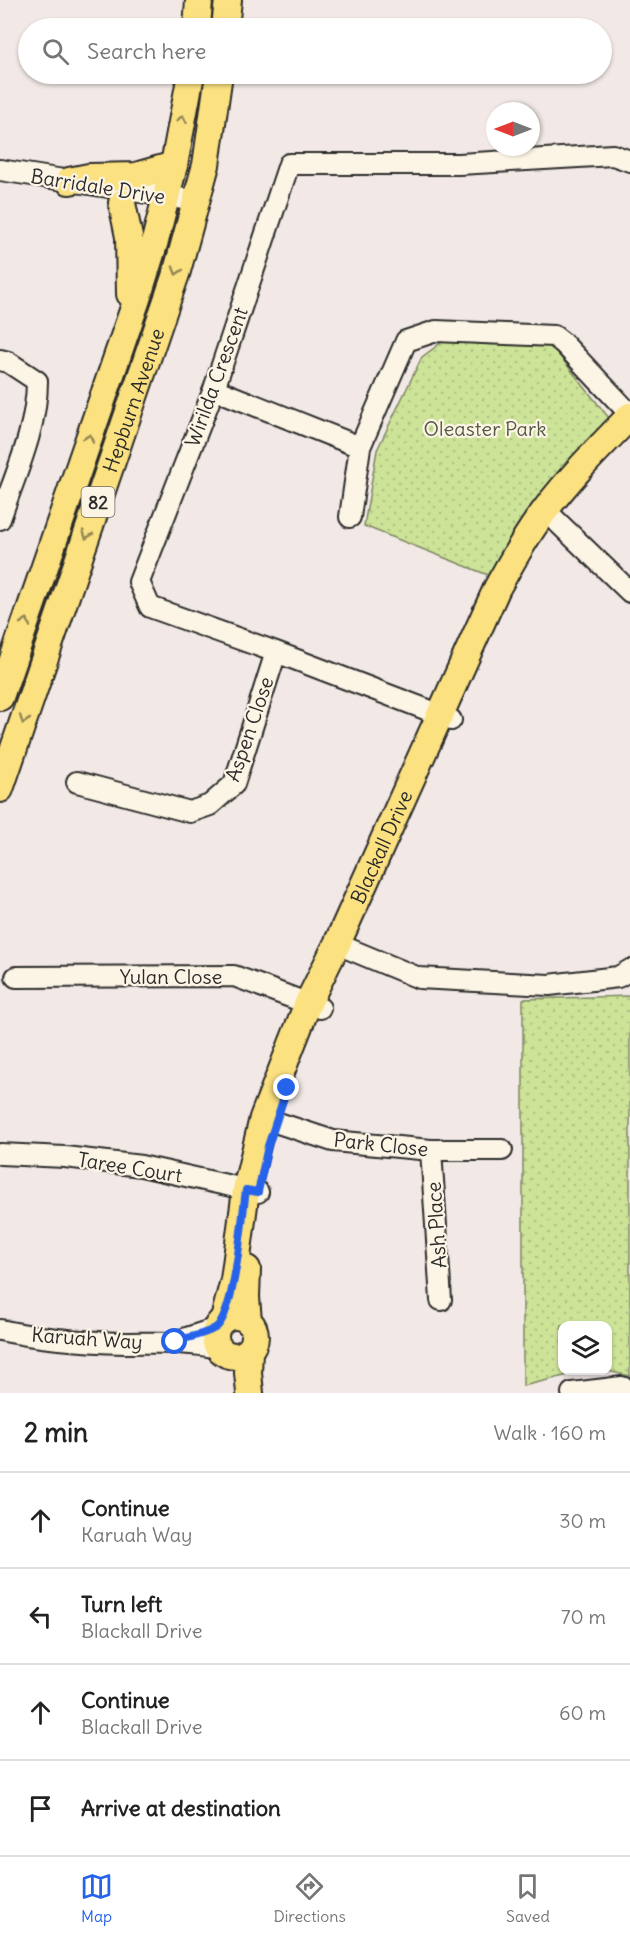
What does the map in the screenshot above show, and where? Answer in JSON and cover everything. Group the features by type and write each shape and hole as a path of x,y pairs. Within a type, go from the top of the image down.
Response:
{"main road":[{"path":"198,18 199,0"},
{"path":"226,18 228,0"},
{"name":"Hepburn Avenue","path":"0,697 124,335 165,203 188,84"},
{"name":"Hepburn Avenue","path":"0,789 177,271 206,165 218,84"},
{"path":"69,181 89,177 136,176 174,165"},
{"path":"122,203 129,237 131,268 130,297 124,335"},
{"name":"Blackall Drive","path":"250,1393 248,1373 230,1337 234,1280 269,1121 314,1005 343,947 446,718 497,588 516,555 550,514 584,465 630,415"},
{"name":"Blackall Drive","path":"550,514 589,477 630,432"},
{"path":"230,1337 232,1370 237,1393"}],"street":[{"name":"Wirilda Crescent","path":"446,718 150,606 139,582 214,388 289,164 459,164 613,155 630,161"},
{"name":"Barridale Drive","path":"0,170 69,181 195,208"},
{"name":"Barridale Drive","path":"0,182 122,203 165,203"},
{"path":"350,517 360,447 406,340 436,331 554,336 630,415"},
{"path":"0,360 8,362 38,381 38,401 33,424 0,519"},
{"path":"214,388 360,447"},
{"path":"550,514 630,592"},
{"name":"Aspen Close","path":"77,782 190,812 210,805 234,784 276,652"},
{"path":"343,947 419,978 549,985 618,977 630,970"},
{"name":"Yulan Close","path":"16,977 234,976 314,1005"},
{"name":"Park Close","path":"269,1121 333,1141 430,1150 502,1150"},
{"name":"Ash Place","path":"430,1150 441,1299"},
{"name":"Taree Court","path":"0,1154 65,1157 141,1166 252,1191"},
{"name":"Karuah Way","path":"0,1330 41,1338 127,1343 230,1337"},
{"path":"572,1393 622,1387 630,1390"}],"green space":[{"name":"Oleaster Park","path":"450,336 548,341 609,418 545,492 488,575 364,526 377,450 422,357"},
{"path":"630,996 630,1376 612,1372 612,1321 558,1321 558,1375 568,1375 523,1386 523,999"}],"route":[{"path":"175,1342 217,1328 224,1319 234,1280 246,1190 258,1192 268,1146 287,1088"}]}
